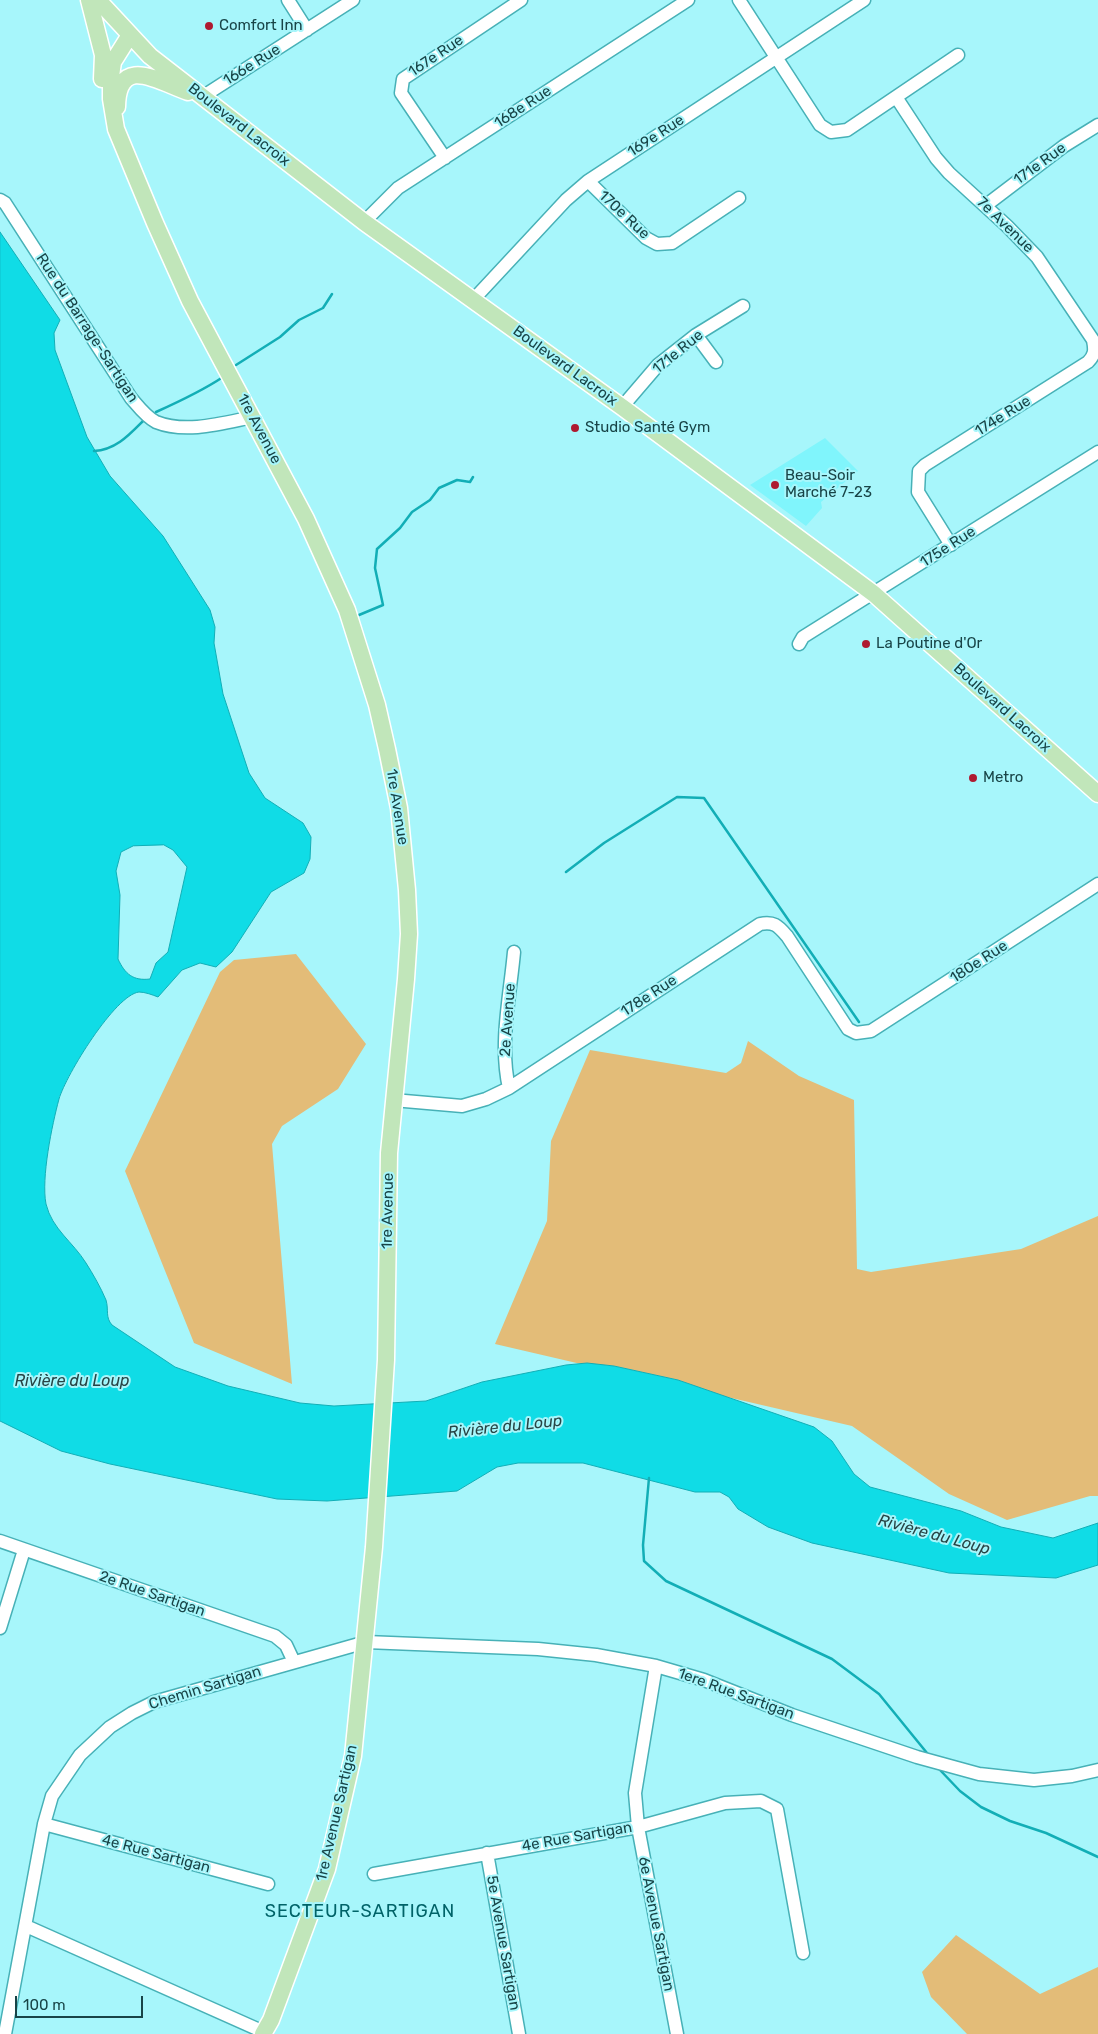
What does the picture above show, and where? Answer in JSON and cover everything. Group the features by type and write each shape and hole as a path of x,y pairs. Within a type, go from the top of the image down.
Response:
{"main road":[{"path":"89,0 104,54 102,82 106,108 116,129"},
{"name":"Boulevard Lacroix","path":"98,0 150,56 364,222 622,407 874,594 1098,794"},
{"name":"1re Avenue","path":"130,35 114,62 111,76 111,99 116,129 190,302 306,519 347,610 377,705 400,808 407,890 408,934 389,1153 386,1360 366,1642"},
{"path":"116,129 117,101 123,83 129,77 138,74 202,97"},
{"name":"1re Avenue Sartigan","path":"263,2033 271,2020 327,1869 353,1756 366,1642"}],"street":[{"path":"288,0 306,30"},
{"name":"166e Rue","path":"202,97 353,0"},
{"name":"167e Rue","path":"444,158 401,93 403,79 521,0"},
{"name":"168e Rue","path":"364,222 398,188 688,0"},
{"path":"739,0 820,125 832,132 847,130 958,55"},
{"name":"169e Rue","path":"473,300 566,200 588,181 864,0"},
{"name":"7e Avenue","path":"896,97 936,158 949,173 1007,226 1046,268 1093,340 1094,356 1088,362"},
{"name":"171e Rue","path":"985,206 1064,146 1098,125"},
{"name":"170e Rue","path":"588,181 646,238 657,244 672,243 739,198"},
{"name":"Rue du Barrage-Sartigan","path":"0,200 5,203 131,398 142,412 156,422 193,427 252,416"},
{"name":"171e Rue","path":"622,407 658,365 696,335 743,306"},
{"path":"696,335 716,362"},
{"name":"174e Rue","path":"951,545 918,492 919,471 925,465 1088,362"},
{"name":"175e Rue","path":"799,644 803,637 1098,452"},
{"name":"180e Rue","path":"856,1033 871,1031 1098,884"},
{"name":"178e Rue","path":"394,1100 462,1106 486,1099 509,1088 760,924 769,922 778,925 787,936 842,1023 856,1033"},
{"name":"2e Avenue","path":"509,1088 505,1069 505,1051 514,952"},
{"name":"2e Rue Sartigan","path":"0,1541 274,1636 286,1645 294,1662"},
{"path":"0,1628 24,1550"},
{"name":"Chemin Sartigan","path":"5,2034 44,1824 52,1796 76,1762 110,1727 154,1702 366,1642"},
{"name":"1ere Rue Sartigan","path":"366,1642 538,1649 596,1655 656,1666 704,1680 792,1714 917,1757 979,1774 1034,1780 1072,1776 1098,1770"},
{"name":"6e Avenue Sartigan","path":"656,1666 635,1793 638,1827 677,2034"},
{"name":"4e Rue Sartigan","path":"374,1874 638,1827 724,1803 761,1801 777,1809 803,1954"},
{"name":"4e Rue Sartigan","path":"44,1824 268,1884"},
{"name":"5e Avenue Sartigan","path":"487,1853 519,2034"},
{"path":"26,1926 263,2033"}],"shaded area":[{"path":"825,438 858,471 821,502 822,508 806,526 750,485"},
{"path":"296,954 366,1044 338,1089 282,1126 272,1144 292,1384 194,1343 125,1171 220,972 234,960"},
{"path":"748,1041 799,1076 854,1100 857,1269 871,1272 1021,1249 1098,1216 1098,1496 1090,1496 1007,1520 949,1494 852,1426 723,1396 678,1380 614,1366 581,1364 495,1344 547,1221 551,1141 590,1050 726,1073 741,1063"},
{"path":"956,1935 1040,1994 1098,1967 1098,2034 967,2034 931,1997 922,1972"}],"water":[{"name":"Rivière du Loup","path":"0,232 60,320 54,333 55,350 87,437 110,476 163,536 210,610 215,627 214,643 223,694 249,773 265,798 303,823 311,837 310,859 304,873 271,892 232,952 216,967 200,963 182,970 158,997 139,992 129,996 105,1021 81,1055 63,1088 50,1137 45,1180 46,1204 53,1221 81,1255 97,1281 106,1300 108,1316 112,1325 175,1367 228,1386 300,1403 334,1406 426,1401 482,1382 566,1365 587,1363 614,1366 678,1380 814,1427 832,1441 854,1474 870,1487 961,1511 1001,1527 1053,1538 1098,1523 1098,1565 1056,1578 949,1573 812,1543 768,1527 738,1509 729,1497 720,1492 695,1492 583,1463 518,1463 497,1467 457,1491 327,1501 277,1499 110,1464 61,1451 0,1421","holes":["164,845 173,850 187,867 168,952 156,963 150,979 134,978 124,969 118,959 120,895 116,871 121,852 133,846"]}],"waterway":[{"path":"236,365 280,337 299,320 323,308 332,294"},
{"path":"156,412 223,377"},
{"path":"94,451 109,448 116,444 128,436 144,420"},
{"path":"359,615 383,605 375,568 377,549 400,528 412,512 430,500 439,488 457,480 470,482 473,477"},
{"path":"566,872 604,843 677,797 704,798 859,1022"},
{"path":"649,1478 643,1545 644,1561 666,1581 832,1659 879,1694 927,1753"},
{"path":"940,1770 960,1791 981,1807 1010,1821 1046,1833 1098,1857"}],"place":[{"name":"Comfort Inn","path":"209,26"},
{"name":"Studio Santé Gym","path":"575,428"},
{"name":"Beau-Soir Marché 7-23","path":"775,485"},
{"name":"La Poutine d'Or","path":"866,644"},
{"name":"Metro","path":"973,778"}],"district":[{"name":"SECTEUR-SARTIGAN","path":"360,1912"}]}
